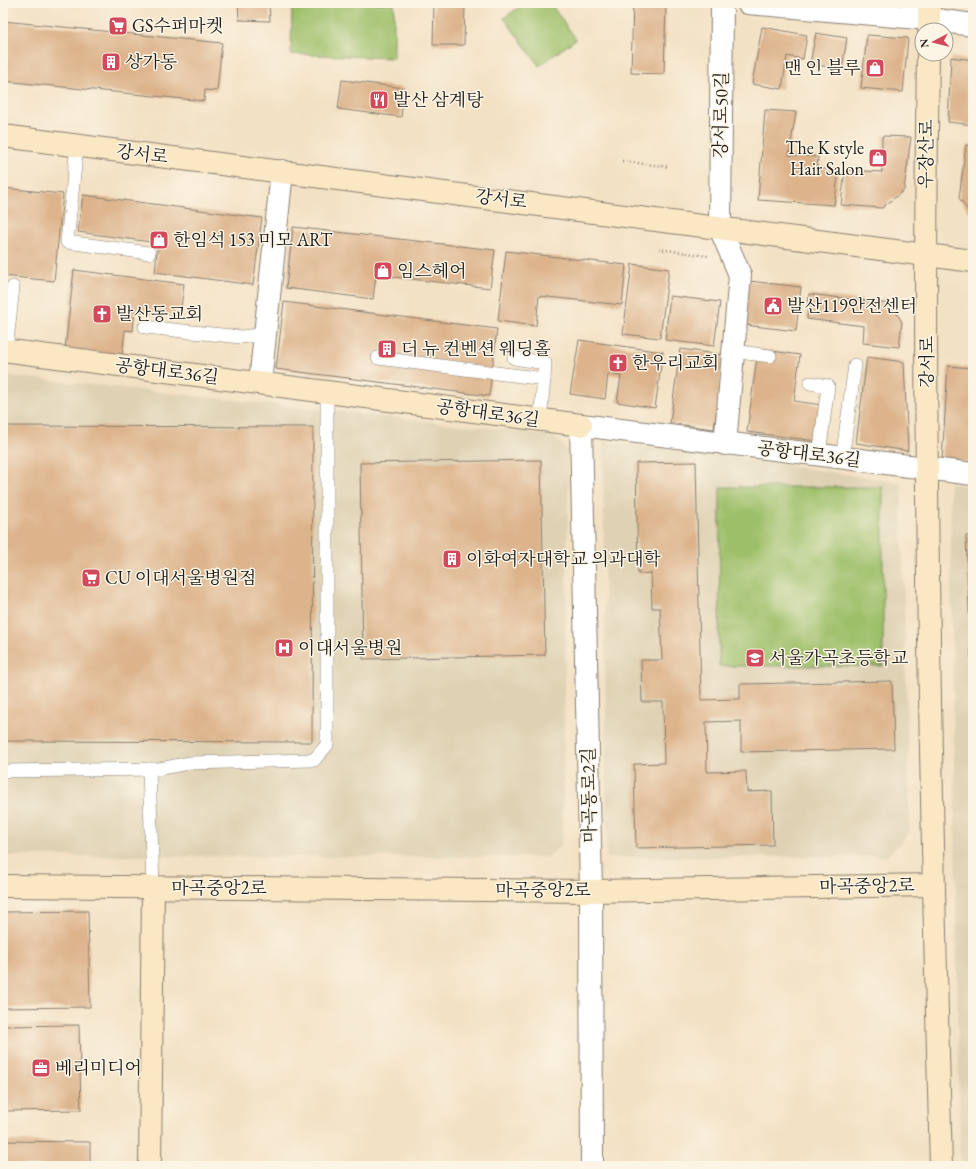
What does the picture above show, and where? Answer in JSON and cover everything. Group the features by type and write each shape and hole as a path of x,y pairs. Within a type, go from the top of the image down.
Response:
{"street":[{"name":"강서로50길","path":"720,228 722,3"},
{"path":"748,3 866,8 973,25"},
{"name":"우장산로","path":"926,255 928,62"},
{"name":"강서로","path":"3,136 973,261"},
{"path":"260,383 282,171"},
{"path":"720,228 740,274 725,444"},
{"name":"강서로","path":"926,255 926,469 933,885 941,1166"},
{"name":"공항대로36길","path":"4,350 725,444 973,474"},
{"name":"마곡동로2길","path":"581,425 591,891 592,1166"},
{"name":"마곡중앙2로","path":"3,886 591,891 933,885"},
{"name":"마곡중앙2로","path":"150,1166 153,888"}],"lane":[{"path":"77,145 67,242 149,253"},
{"path":"4,350 13,287"},
{"path":"145,327 241,337 265,334"},
{"path":"733,351 770,356"},
{"path":"378,358 544,379"},
{"path":"514,358 546,362 540,420"},
{"path":"842,458 855,365"},
{"path":"810,383 828,386 819,455"},
{"path":"3,771 149,769 189,763 314,760 327,745 327,391"},
{"path":"149,769 153,888"}],"path":[{"path":"622,161 669,167"},
{"path":"659,249 712,257"}],"shaded area":[{"name":"이대서울병원","path":"3,375 553,435 569,452 562,844 548,857 3,856"},
{"name":"서울가곡초등학교","path":"603,441 748,459 901,483 910,833 887,856 607,858"},
{"path":"950,483 973,487 973,1166 960,1166"}],"green space":[{"path":"292,3 394,3 394,58 291,54"},
{"path":"525,3 550,3 576,39 539,66 504,18"},
{"path":"720,487 883,487 883,666 719,666"}],"building":[{"path":"238,3 269,3 270,21 239,20"},
{"path":"434,3 465,3 464,45 433,45"},
{"path":"633,3 666,3 664,74 631,73"},
{"name":"상가동","path":"3,21 222,43 217,91 205,90 204,101 3,81"},
{"path":"762,27 807,35 803,59 787,56 782,89 752,84"},
{"path":"816,33 847,38 842,69 810,64"},
{"path":"867,35 908,38 903,92 861,88"},
{"path":"954,57 973,60 973,125 948,122 951,62 954,62"},
{"path":"342,80 404,88 401,117 338,109"},
{"path":"765,110 796,112 789,155 818,157 817,169 839,169 834,205 758,200"},
{"path":"882,136 911,137 904,190 882,208 841,205 845,170 882,172"},
{"path":"966,145 973,146 973,213 970,213 959,198"},
{"path":"3,188 63,194 54,281 3,276"},
{"path":"83,195 262,218 253,285 155,272 158,243 78,232"},
{"path":"293,227 495,250 490,288 376,275 373,299 286,288"},
{"path":"506,251 626,265 622,305 539,296 536,326 498,321"},
{"path":"632,264 669,269 660,338 623,334"},
{"name":"발산동교회","path":"74,270 184,284 180,316 135,311 133,331 125,330 122,356 65,349"},
{"name":"발산119안전센터","path":"749,281 801,287 796,331 745,325"},
{"path":"809,294 891,304 902,322 899,347 863,343 864,326 807,319"},
{"path":"670,296 720,302 714,346 665,340"},
{"name":"더 뉴 컨벤션 웨딩홀","path":"284,302 497,329 489,396 276,369"},
{"name":"한우리교회","path":"579,340 663,352 655,408 617,402 621,376 608,374 605,399 570,394"},
{"path":"680,349 724,355 714,429 670,423"},
{"path":"758,349 800,355 794,401 822,405 817,441 747,432"},
{"path":"867,357 904,362 908,451 856,443"},
{"path":"948,366 973,368 973,462 942,460"},
{"path":"3,426 313,427 312,742 3,741"},
{"name":"이화여자대학교 의과대학","path":"541,460 545,655 363,659 360,463"},
{"name":"서울가곡초등학교","path":"696,462 701,700 740,699 740,684 892,681 894,749 741,752 741,721 706,722 707,772 746,771 747,792 772,791 773,845 636,848 634,764 664,763 663,702 642,702 641,660 662,660 660,608 652,608 651,573 638,574 636,463"},
{"path":"966,536 973,536 973,659 971,659"},
{"path":"88,911 90,1007 3,1008 3,912"},
{"name":"베리미디어","path":"79,1025 81,1110 3,1111 3,1026"},
{"path":"3,1141 90,1142 90,1166 3,1166"}],"place":[{"name":"GS수퍼마켓","path":"118,26"},
{"name":"상가동","path":"111,62"},
{"name":"맨 인 블루","path":"875,68"},
{"name":"발산 삼계탕","path":"379,100"},
{"name":"The K style Hair Salon","path":"878,158"},
{"name":"한임석 153 미모 ART","path":"159,240"},
{"name":"임스헤어","path":"383,271"},
{"name":"발산119안전센터","path":"773,306"},
{"name":"발산동교회","path":"102,314"},
{"name":"더 뉴 컨벤션 웨딩홀","path":"387,349"},
{"name":"한우리교회","path":"618,363"},
{"name":"이화여자대학교 의과대학","path":"452,559"},
{"name":"CU 이대서울병원점","path":"91,578"},
{"name":"이대서울병원","path":"284,648"},
{"name":"서울가곡초등학교","path":"755,658"},
{"name":"베리미디어","path":"41,1068"}]}
